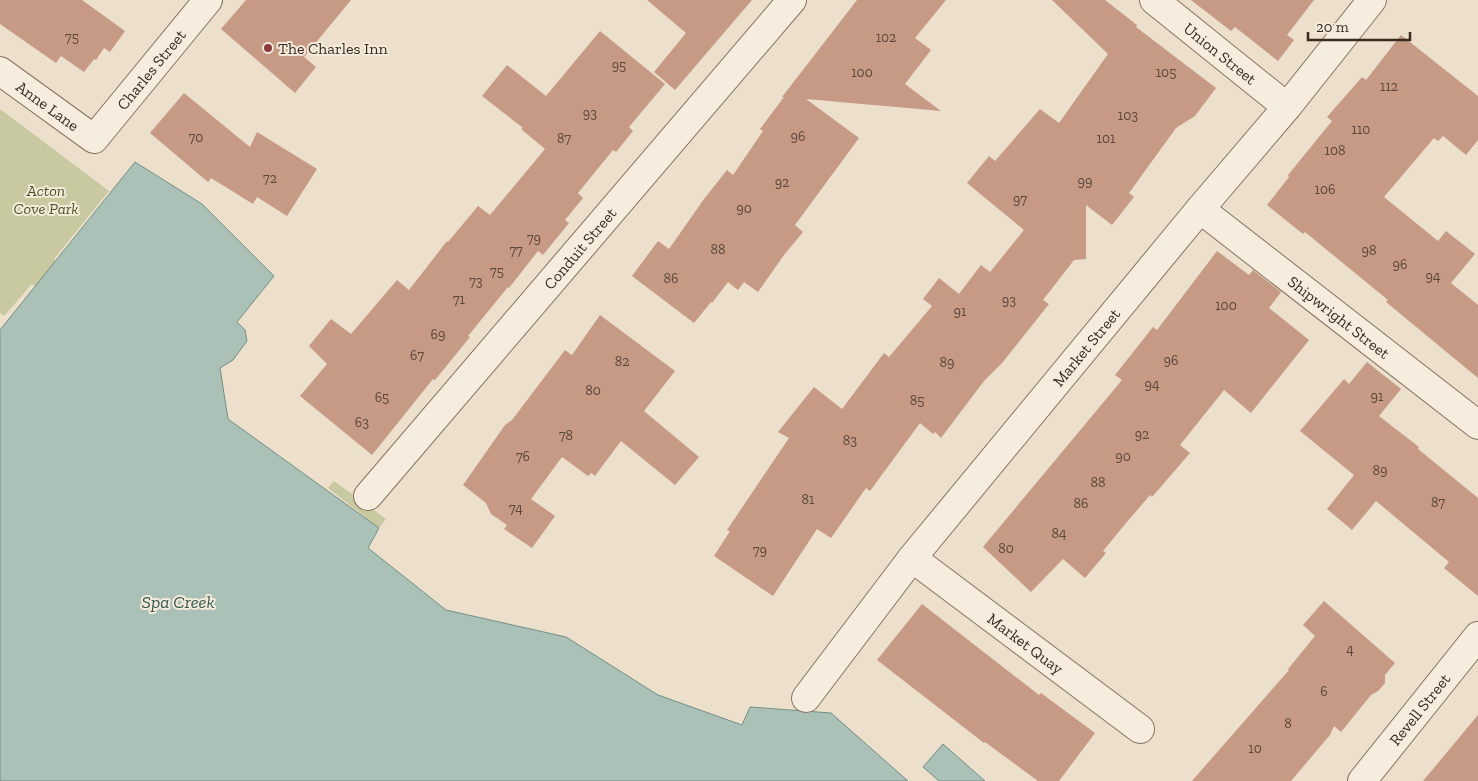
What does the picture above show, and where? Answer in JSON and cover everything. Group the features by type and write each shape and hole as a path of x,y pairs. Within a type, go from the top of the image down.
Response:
{"street":[{"name":"Charles Street","path":"94,139 208,0"},
{"name":"Conduit Street","path":"368,496 792,0"},
{"name":"Union Street","path":"1154,0 1287,107"},
{"name":"Market Street","path":"806,698 912,558 1200,209 1287,107 1372,0"},
{"name":"Anne Lane","path":"0,71 94,139"},
{"name":"Shipwright Street","path":"1200,209 1478,425"},
{"name":"Market Quay","path":"912,558 1140,729"},
{"name":"Revell Street","path":"1362,781 1478,636"}],"green space":[{"name":"Acton Cove Park","path":"0,109 109,191 54,259 67,271 47,297 32,284 4,316 0,313"},
{"path":"334,481 386,519 379,528 328,488"}],"water":[{"name":"Spa Creek","path":"135,162 202,204 274,276 237,322 245,330 247,341 233,360 220,368 228,419 379,528 368,548 446,610 566,637 658,695 742,725 750,707 831,713 908,781 0,781 0,330"},
{"path":"943,744 985,781 939,781 923,767"}],"building":[{"path":"0,0 82,0 125,31 110,52 104,48 96,60 94,59 84,72 61,56 56,63 0,24"},
{"path":"246,0 351,0 304,57 316,67 295,93 221,29"},
{"path":"647,0 752,0 675,90 654,72 686,33"},
{"path":"857,0 946,0 915,38 931,50 905,84 941,111 806,99 859,138 795,225 803,232 758,292 744,282 738,290 728,282 694,323 632,276 658,241 669,249 727,170 733,175 763,131 760,129 784,97 782,97"},
{"path":"1052,0 1105,0 1137,25 1136,27 1216,88 1195,116 1176,128 1129,193 1134,197 1112,225 1086,205 1086,259 1074,260 1043,300 1049,304 1002,363 984,381 941,438 920,423 870,491 866,488 831,538 817,529 773,596 714,556 730,531 727,530 789,438 778,432 814,387 842,409 884,353 889,357 932,306 923,299 939,278 959,294 981,265 990,272 1024,230 967,183 989,156 995,161 1040,109 1059,123 1108,54"},
{"path":"1191,0 1314,0 1287,35 1294,40 1278,61 1235,27 1231,31"},
{"path":"600,31 665,84 629,127 633,131 616,152 613,150 578,193 583,198 565,220 569,223 543,255 538,251 468,336 470,337 435,380 433,379 372,455 300,396 327,364 309,346 331,319 351,334 397,280 409,290 447,241 478,206 490,215 545,149 521,129 523,128 482,96 507,65 546,96"},
{"path":"1401,35 1478,96 1478,140 1466,155 1443,136 1438,141 1434,138 1384,197 1438,241 1446,231 1475,254 1451,283 1478,305 1478,378 1386,302 1388,300 1305,232 1303,234 1267,205 1289,177 1288,175 1332,121 1327,117 1362,77 1366,80"},
{"path":"184,93 250,147 257,132 317,169 287,216 257,197 253,204 211,178 208,182 150,133"},
{"path":"1217,251 1249,275 1253,270 1281,292 1269,308 1309,340 1251,413 1224,390 1180,445 1190,453 1152,497 1150,495 1126,523 1103,551 1106,553 1085,578 1063,559 1031,592 983,547 1122,380 1115,375 1153,327 1157,330"},
{"path":"600,315 675,371 644,411 699,457 675,485 621,441 595,476 591,473 588,476 562,457 531,499 555,516 532,548 504,529 507,525 491,514 486,503 463,485 505,425 512,420 565,350 572,355"},
{"path":"1367,362 1401,389 1379,416 1419,447 1418,449 1478,498 1478,596 1444,568 1449,562 1376,501 1352,530 1327,509 1354,475 1300,431 1344,379 1349,384"},
{"path":"1324,601 1395,663 1385,675 1385,683 1378,691 1371,695 1341,732 1334,726 1330,735 1291,781 1192,781 1289,670 1315,636 1303,625"},
{"path":"922,604 1039,695 1041,693 1095,733 1059,781 1038,781 984,743 877,660"},
{"path":"1478,715 1478,781 1423,781"}],"place":[{"name":"The Charles Inn","path":"268,48"}]}
